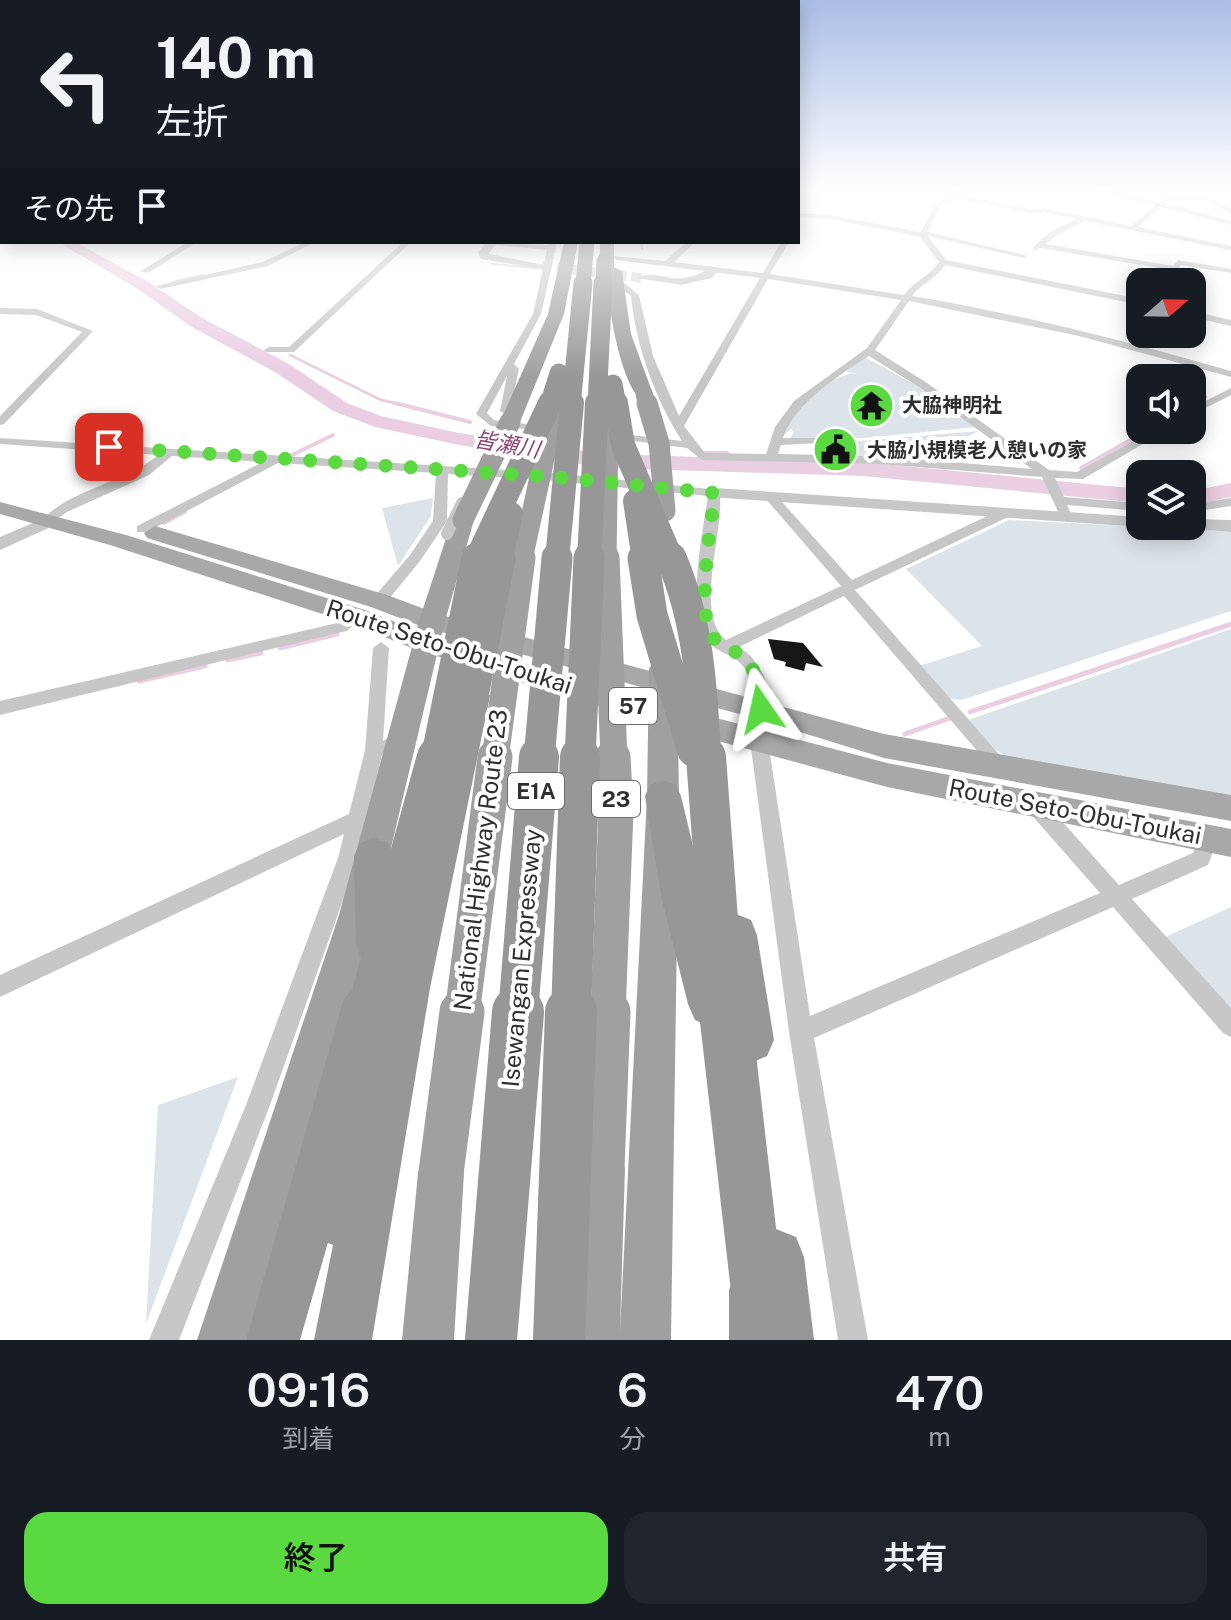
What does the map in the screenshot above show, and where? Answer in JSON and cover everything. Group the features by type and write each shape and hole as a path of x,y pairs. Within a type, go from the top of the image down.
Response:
{"highway":[{"path":"223,1340 366,837 403,735 455,527 549,341 558,313 569,253"},
{"name":"Isewangan Expressway","path":"491,1340 575,353 589,253"},
{"name":"National Highway Route 23","path":"428,1340 441,1173 516,596 589,253"},
{"name":"23","path":"591,253 608,442 606,595 616,811 594,1340"},
{"name":"Isewangan Expressway","path":"559,1340 581,719 602,318 591,253"},
{"name":"23","path":"595,253 615,280 617,312 628,358 644,394 659,443 665,511 661,610 663,796 645,1340"},
{"path":"546,285 554,295 558,313"},
{"path":"602,318 623,445 634,478 676,569 689,609 700,664 717,941 757,1290 758,1340"},
{"path":"273,1340 431,786 475,562 486,530 543,425 559,371 575,353"},
{"path":"608,442 637,504 652,615 725,861 759,1104 783,1340"},
{"path":"343,1340 408,988 473,696 492,591 517,491 547,445"},
{"path":"663,796 783,1340"},
{"path":"327,1340 379,989 366,837"}],"main road":[{"name":"Route Seto-Obu-Toukai","path":"0,492 118,540 356,616 663,683 884,746 1004,770 1231,808"},
{"name":"Route Seto-Obu-Toukai","path":"0,508 142,529 379,601 429,633 663,715 887,775 1220,841"}],"street":[{"path":"145,271 176,253"},
{"path":"160,286 265,264 289,253"},
{"path":"269,350 291,350 396,253"},
{"path":"484,253 485,257 542,266"},
{"path":"582,253 546,285 537,314 481,414 491,423 688,445"},
{"path":"623,253 712,270 908,296 1132,344 1230,372"},
{"path":"668,263 679,253"},
{"path":"679,425 779,253"},
{"path":"936,253 943,262 1126,299"},
{"path":"1008,253 1024,256"},
{"path":"1010,275 1030,253"},
{"path":"1080,253 1170,268"},
{"path":"771,458 781,427 798,403 870,350 916,284 937,272 943,262"},
{"path":"1176,268 1178,262 1231,271"},
{"path":"643,278 681,282 708,276 712,270"},
{"path":"615,280 635,295 635,310 642,331 679,425 688,445 702,456 880,460 1079,476 1136,444"},
{"path":"0,311 37,312 88,331 0,422"},
{"path":"1206,317 1231,323"},
{"path":"870,350 874,356 923,385 1047,474 1067,518"},
{"path":"508,417 514,369 509,365"},
{"path":"1206,404 1231,391"},
{"path":"1216,399 1231,405"},
{"path":"0,441 612,482 715,493 1126,521"},
{"path":"777,442 817,441"},
{"path":"0,544 145,472 170,451"},
{"path":"142,529 274,460"},
{"path":"379,601 415,558 440,521 442,470"},
{"path":"715,493 705,592 710,633 724,648 744,657 754,671 761,709"},
{"path":"770,496 1004,770"},
{"path":"1059,500 1126,506"},
{"path":"1206,506 1231,502"},
{"path":"724,648 1003,514"},
{"path":"1206,525 1231,526"},
{"path":"415,558 423,556 438,537 455,527"},
{"path":"0,708 342,627 356,616"},
{"path":"164,1340 366,837 381,648"},
{"path":"374,750 390,746 403,735"},
{"path":"759,741 801,1032 853,1340"},
{"path":"1034,803 1231,1025"},
{"path":"0,986 366,837"},
{"path":"801,1032 1201,859 1220,841"}],"shaded area":[{"path":"863,356 916,385 976,427 853,439 789,440 794,432 791,429 781,438 792,416 810,395 833,380 857,373 846,372"},
{"path":"979,431 920,459 855,455 848,442"},
{"path":"433,498 431,516 398,566 382,508"},
{"path":"1009,520 1126,526 1126,540 1206,540 1206,530 1231,531 1231,611 962,700 949,699 919,666 982,646 906,569"},
{"path":"1231,629 1231,796 1005,756 992,747 968,720"},
{"path":"1231,907 1231,1014 1163,938"},
{"path":"238,1077 146,1324 158,1105"}],"building":[{"path":"768,639 803,643 823,667 806,663 804,671 785,666 786,662 774,659"}],"waterway":[{"name":"皆瀬川","path":"84,253 144,286 196,322 282,368 340,407 375,421 459,439 605,461 863,469 1126,495"},
{"path":"492,264 537,268"},
{"path":"172,282 203,275"},
{"path":"290,355 381,400 402,405"},
{"path":"395,403 402,405"},
{"path":"402,405 470,422"},
{"path":"290,456 333,435"},
{"path":"1081,468 1126,442"},
{"path":"704,453 727,453"},
{"name":"皆瀬川","path":"1206,495 1231,490"},
{"path":"164,523 185,512"},
{"path":"970,712 1231,624"},
{"path":"280,648 337,634"},
{"path":"228,660 261,653"},
{"path":"139,681 205,666"},
{"path":"905,734 950,718"}],"tunnel":[{"path":"542,266 643,278"}],"place":[{"name":"大脇神明社","path":"871,405"},
{"name":"大脇小規模老人憩いの家","path":"836,450"}],"route":[{"path":"109,447 554,477 715,493 705,592 710,633 724,648 744,657 754,671 761,709"}]}
